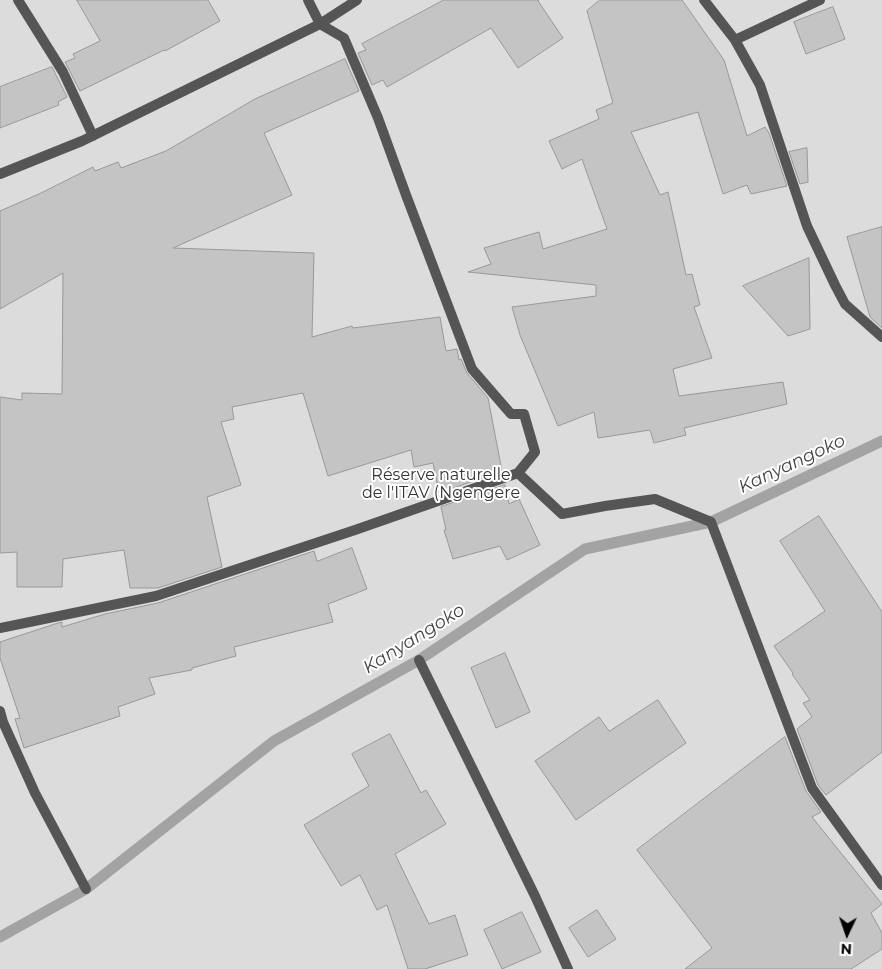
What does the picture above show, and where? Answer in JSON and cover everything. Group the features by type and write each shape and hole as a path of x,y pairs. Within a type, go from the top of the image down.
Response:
{"street":[{"path":"18,0 63,72 93,136"},
{"path":"0,628 156,596 355,530 518,473 535,452 524,414 511,414 472,369 378,118 344,38 320,24 308,0"},
{"path":"0,174 82,142 320,24 357,0"},
{"path":"704,0 735,40 760,85 807,226 845,304 882,338"},
{"path":"735,40 820,0"},
{"path":"518,473 562,514 655,499 711,522 812,788 882,885"},
{"path":"419,660 535,896 568,969"},
{"path":"0,712 35,793 86,889"}],"green space":[{"name":"Réserve naturelle de l'ITAV (Ngengere","path":"0,0 882,0 882,969 0,969"}],"building":[{"path":"77,0 208,0 220,21 165,51 80,91 65,62 75,58 73,54 100,41"},
{"path":"444,0 539,0 563,38 518,68 491,28 387,87 383,80 372,85 358,53 366,50 362,44"},
{"path":"600,0 682,0 724,60 747,136 765,127 769,133 787,186 751,194 747,185 723,194 698,112 631,132 660,195 668,192 686,275 692,274 700,305 694,307 712,358 673,369 679,396 783,382 787,404 684,428 686,435 654,443 650,430 598,438 594,412 558,426 520,335 512,307 596,296 596,285 468,272 491,264 484,248 539,232 543,249 607,229 582,159 562,169 549,141 599,119 596,110 613,103 587,11"},
{"path":"833,7 845,39 806,54 794,22"},
{"path":"345,59 359,91 264,133 292,195 173,248 314,253 312,337 352,326 353,328 440,317 446,351 457,349 459,360 461,359 467,373 488,398 502,471 439,493 433,463 414,467 411,450 328,476 303,393 232,407 234,419 221,422 241,485 207,497 222,567 158,588 130,588 124,550 63,559 62,587 17,587 17,552 0,553 0,397 22,400 22,393 62,394 63,273 0,309 0,211 93,167 95,171 118,162 121,168 166,151 255,99"},
{"path":"52,67 67,97 58,102 59,105 0,128 0,87"},
{"path":"807,148 808,182 800,184 789,152"},
{"path":"882,227 882,328 870,317 847,237"},
{"path":"809,258 810,329 788,336 743,286"},
{"path":"505,485 509,504 519,499 540,545 507,560 500,546 453,559 444,530 446,530 441,507"},
{"path":"819,516 882,612 882,752 826,795 818,785 797,729 812,717 803,703 810,700 774,646 825,611 780,541"},
{"path":"352,548 367,589 328,604 333,622 234,647 236,656 192,668 192,670 149,678 155,694 118,707 120,716 24,748 15,719 20,718 0,658 0,642 62,622 62,627 105,614 158,603 314,551 317,561"},
{"path":"505,653 530,712 496,728 471,668"},
{"path":"658,700 686,743 576,820 535,761 599,717 609,731"},
{"path":"390,734 421,793 426,790 446,824 395,854 429,924 455,915 468,955 425,969 408,969 387,905 377,910 360,875 341,886 304,825 369,786 352,754"},
{"path":"785,737 806,791 821,812 812,817 882,904 871,913 882,933 882,949 851,969 685,969 712,948 637,850"},
{"path":"597,910 616,939 588,957 569,928"},
{"path":"522,912 541,952 502,969 484,930"}],"waterway":[{"name":"Kanyangoko","path":"0,937 86,889 274,741 419,660 585,549 711,522 882,441"}]}
